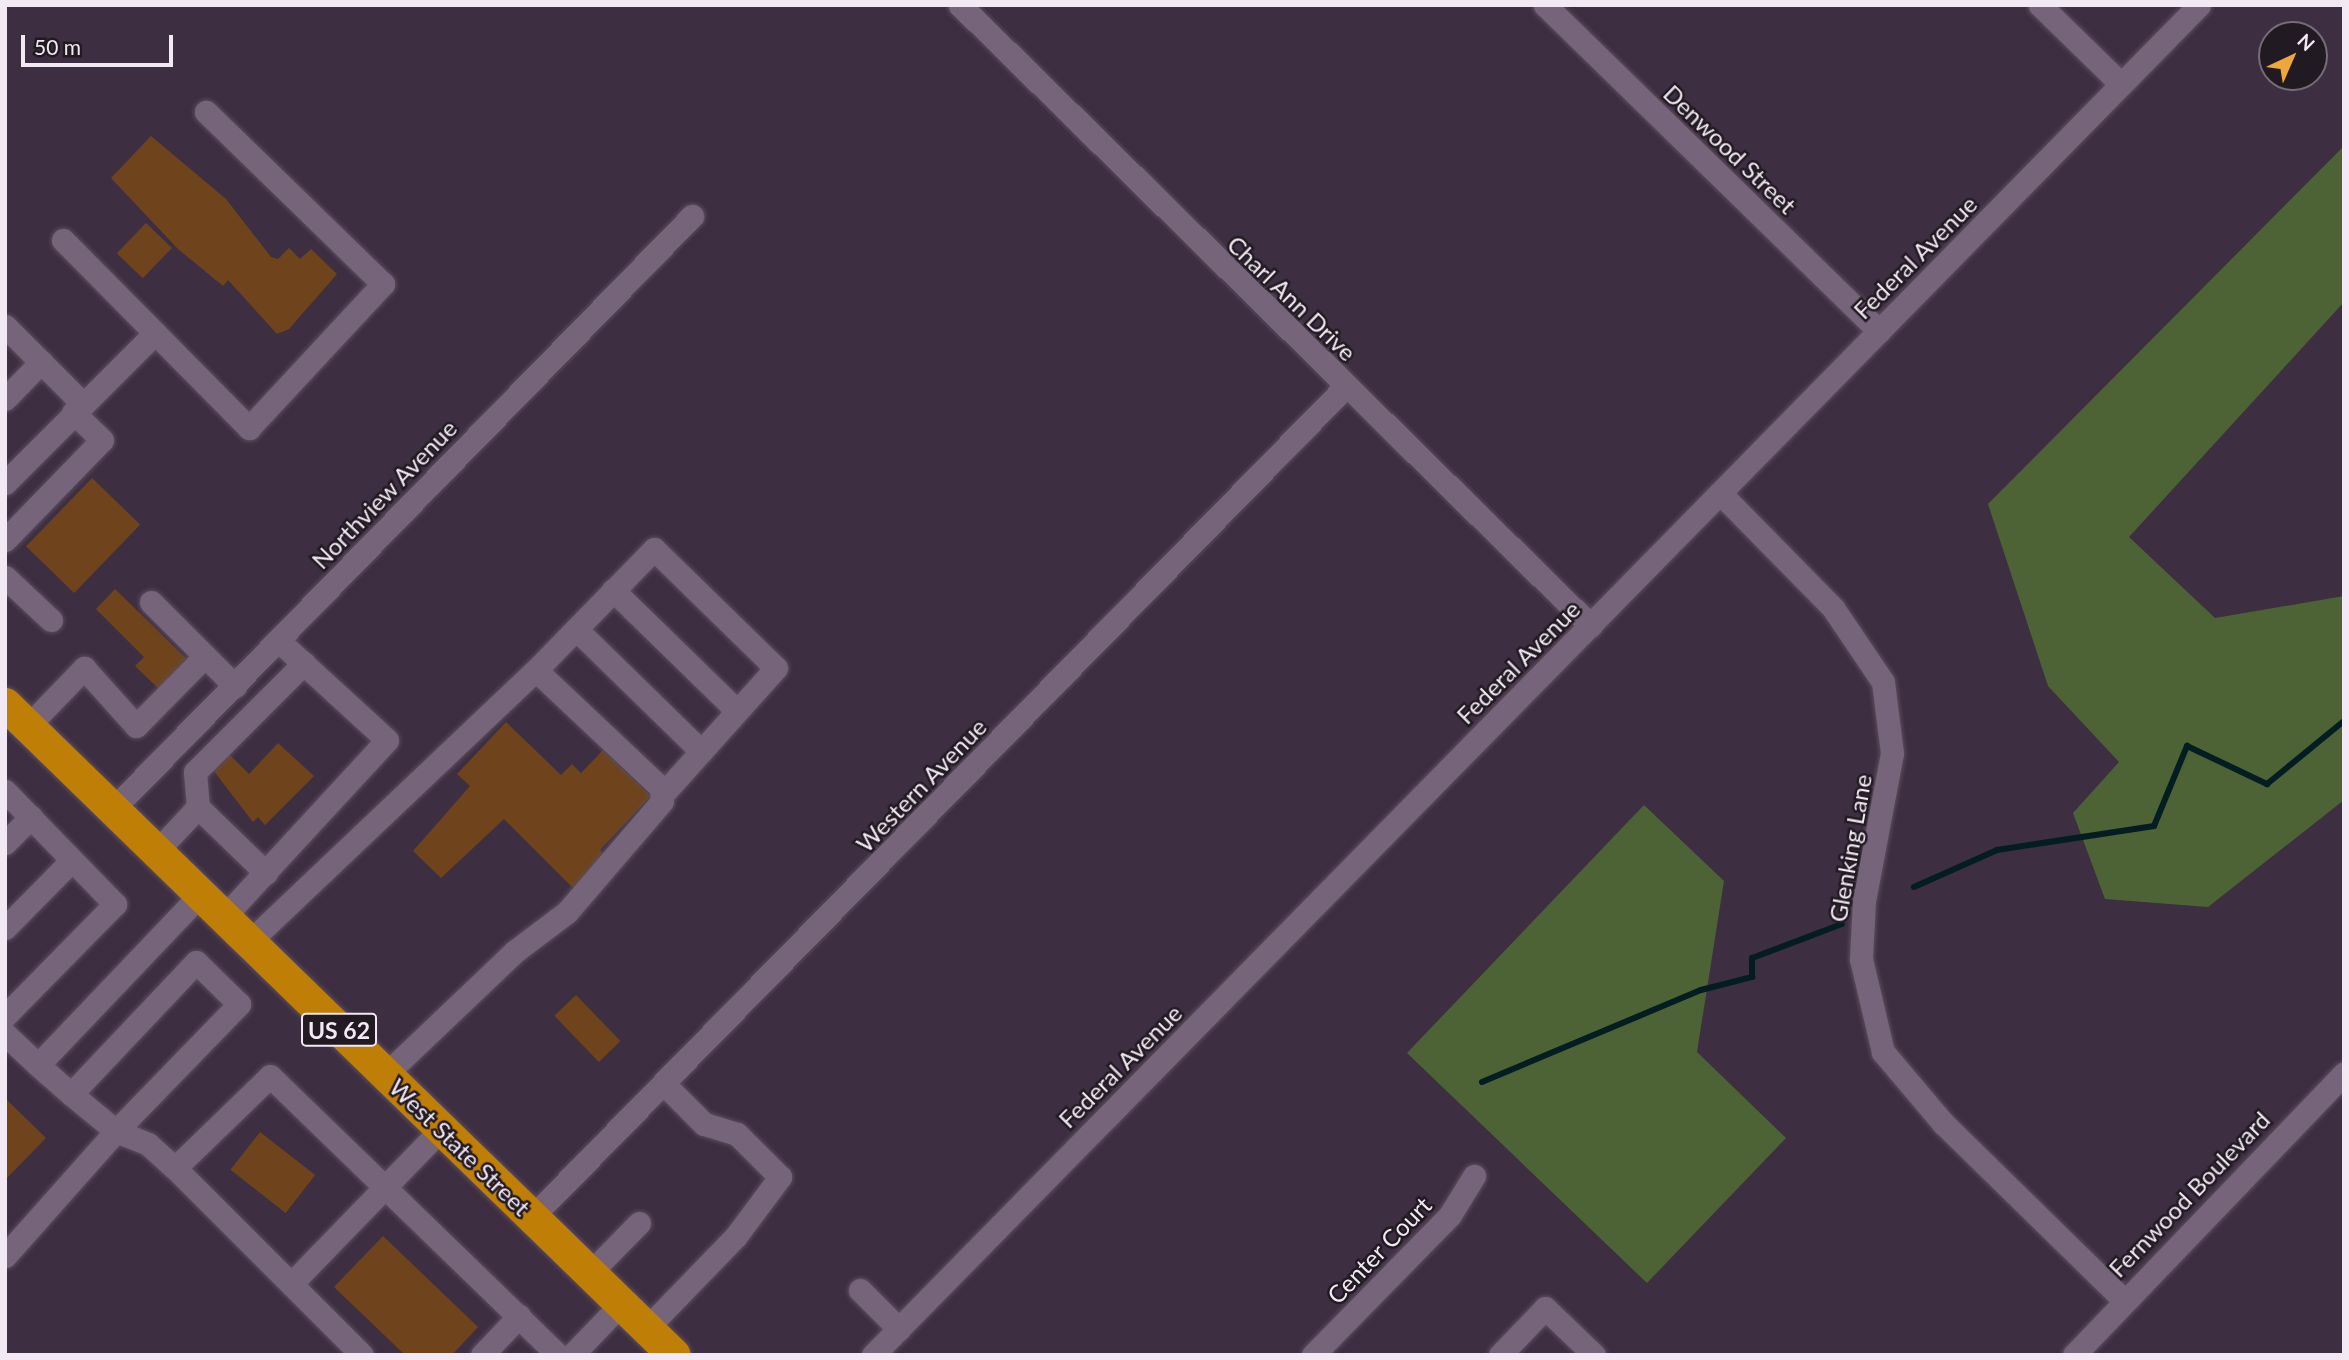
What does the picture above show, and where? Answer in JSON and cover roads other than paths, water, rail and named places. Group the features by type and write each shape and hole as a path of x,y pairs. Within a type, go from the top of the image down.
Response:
{"highway":[{"name":"West State Street","path":"17,715 211,907 674,1355"}],"street":[{"name":"Charl Ann Drive","path":"960,5 1591,626"},
{"name":"Denwood Street","path":"1545,5 1879,331"},
{"path":"2040,5 2121,84"},
{"name":"Federal Avenue","path":"873,1355 2199,5"},
{"path":"63,240 249,428 383,285 206,112"},
{"name":"Northview Avenue","path":"113,808 692,216"},
{"path":"5,326 41,362 102,440 5,540"},
{"path":"5,484 155,333"},
{"path":"5,399 41,362"},
{"name":"Western Avenue","path":"532,1217 665,1086 1346,387"},
{"name":"Glenking Lane","path":"1720,493 1833,608 1883,682 1892,753 1864,901 1861,959 1883,1052 1943,1123 2123,1299"},
{"path":"248,943 536,670 654,548 776,668 662,791 638,835 568,912 514,952 385,1075"},
{"path":"5,577 51,620"},
{"path":"613,590 737,711"},
{"path":"151,602 235,686"},
{"path":"576,629 701,751"},
{"path":"38,1065 211,907 266,873 387,740 279,641"},
{"path":"17,715 84,668 136,726 205,656"},
{"path":"266,873 198,807 195,772 304,663"},
{"path":"536,670 662,791"},
{"path":"5,791 116,904 5,1016"},
{"path":"156,852 198,807"},
{"path":"5,843 31,817"},
{"path":"5,928 72,860"},
{"path":"5,1256 116,1131 239,1004 196,962 71,1094"},
{"path":"5,1034 116,1131 148,1144 175,1168 362,1355"},
{"name":"Fernwood Boulevard","path":"2074,1355 2123,1299 2344,1073"},
{"path":"175,1168 270,1076 387,1184 558,1355"},
{"path":"647,1328 715,1260 780,1177 737,1134 704,1124 665,1086"},
{"path":"291,1283 441,1129"},
{"name":"Center Court","path":"1313,1355 1450,1215 1474,1176"},
{"path":"590,1273 639,1223"},
{"path":"860,1290 899,1329"},
{"path":"572,1355 622,1303"},
{"path":"1500,1355 1545,1308 1594,1355"},
{"path":"482,1355 519,1316"}],"waterway":[{"path":"1914,887 1997,850 2154,826 2187,746 2267,784 2344,721"},
{"path":"1482,1082 1701,990 1752,977 1752,958 1842,924"}]}
